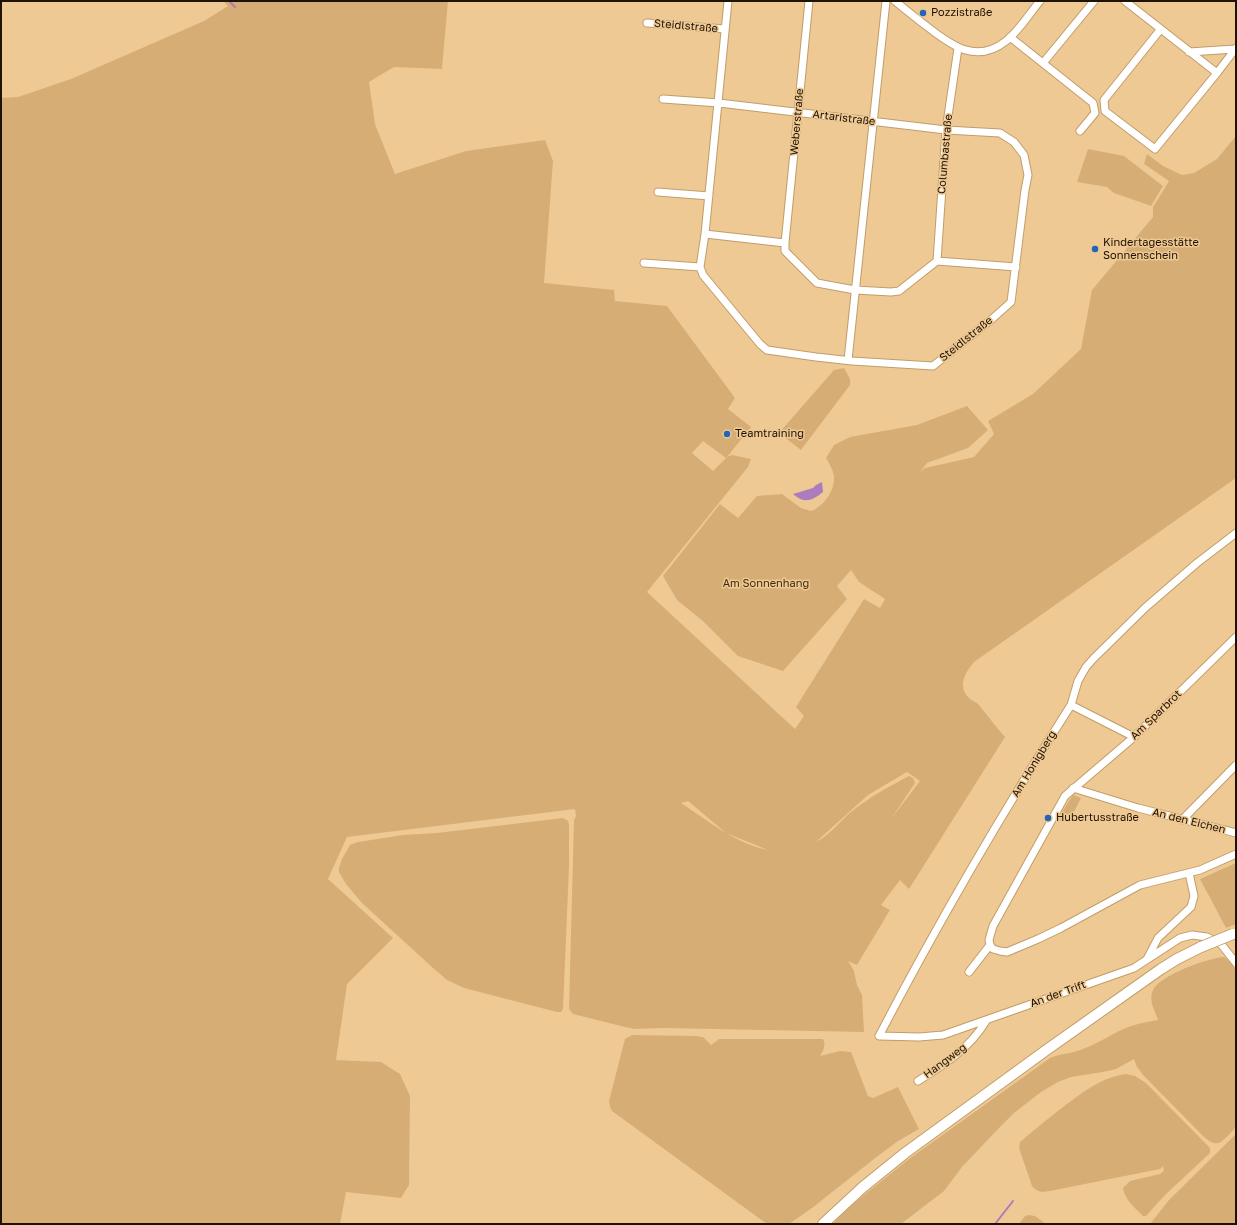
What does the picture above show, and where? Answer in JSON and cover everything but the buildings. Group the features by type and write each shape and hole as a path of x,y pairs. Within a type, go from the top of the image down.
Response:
{"main road":[{"path":"823,1224 863,1187 905,1153 1161,969 1176,959 1200,947 1234,934"}],"street":[{"name":"Steidlstraße","path":"728,1 719,103 700,267 703,275 760,344 767,350 848,360 933,366 1011,302 1028,175 1024,155 1014,142 1000,133 946,130"},
{"name":"Weberstraße","path":"785,243 809,1"},
{"path":"848,360 886,1"},
{"path":"894,1 946,42 958,48 975,52 989,50 1002,44 1010,37 1040,1"},
{"path":"1043,63 1094,1"},
{"path":"1125,1 1160,30 1217,73"},
{"name":"Steidlstraße","path":"647,22 725,29"},
{"path":"1160,30 1104,100 1104,111 1155,149 1217,73 1235,48"},
{"path":"1010,37 1093,103 1095,113 1080,131"},
{"name":"Columbastraße","path":"937,261 946,130 958,48"},
{"path":"1189,52 1235,48"},
{"path":"663,99 719,103"},
{"name":"Artaristraße","path":"719,103 946,130"},
{"path":"658,192 708,196"},
{"path":"705,234 785,243 785,252 817,284 855,290 899,291 937,261 1016,267"},
{"path":"644,263 700,267"},
{"name":"Am Honigberg","path":"879,1036 919,960 979,853 1071,705 1078,681 1086,666 1146,607 1236,533"},
{"name":"Am Sparbrot","path":"1073,788 1134,737 1236,637"},
{"path":"1071,705 1134,737"},
{"path":"1182,820 1236,765"},
{"path":"1073,788 1065,796 994,926 989,940 993,949 1007,952 1016,949 1066,925 1140,885 1211,866 1236,854"},
{"name":"An den Eichen","path":"1073,788 1138,808 1236,833"},
{"path":"1147,959 1158,938 1191,907 1194,896 1189,873"},
{"name":"An der Trift","path":"879,1036 919,1037 943,1035 1134,968 1180,938 1192,935 1207,937 1221,944 1236,963"},
{"path":"969,972 990,945"},
{"name":"Hangweg","path":"918,1081 938,1069 962,1050 979,1032 986,1021"}],"green space":[{"name":"Am Sonnenhang","path":"223,1 448,1 442,69 394,67 369,82 375,124 395,174 466,151 545,140 553,161 544,283 614,290 615,301 667,306 735,398 728,409 751,427 727,457 732,455 751,459 748,467 647,592 795,729 804,716 796,707 864,599 880,608 885,599 859,582 851,570 837,586 847,599 783,671 738,656 704,622 677,600 663,576 720,504 738,518 757,496 782,494 801,508 811,511 816,509 828,497 834,482 833,471 826,458 834,445 850,437 917,425 967,406 988,430 968,448 927,463 920,472 925,468 974,457 994,434 988,421 1033,394 1081,349 1092,290 1153,217 1153,207 1169,181 1144,164 1147,154 1163,166 1182,175 1194,173 1217,159 1236,136 1236,478 974,662 965,675 963,689 965,693 970,699 978,704 1005,737 909,889 900,880 881,905 890,910 857,965 848,961 854,971 857,985 862,995 864,1032 663,1028 634,1029 573,1014 569,1009 574,820 576,816 575,809 347,837 328,879 393,938 347,984 336,1060 381,1062 400,1074 410,1096 409,1185 401,1198 346,1192 340,1224 1,1224 1,98 18,97 71,79 204,21 228,6","holes":["703,441 726,458 713,471 692,453","907,772 920,781 891,819 915,783 913,778 909,776 865,802 851,812 826,836 816,842 868,795","688,801 725,832 712,824 681,803","727,833 768,850 756,847"]},
{"path":"1088,149 1124,156 1163,186 1151,206 1114,193 1107,187 1077,182"},
{"path":"844,368 850,379 850,385 801,450 779,433 834,370"},
{"path":"1073,795 1081,798 1074,811 1066,820 1056,821"},
{"path":"563,818 568,821 569,825 569,867 563,1009 561,1012 464,988 447,980 362,903 346,884 339,872 342,859 350,845 358,842 403,835 437,833"},
{"path":"1236,863 1236,924 1226,928 1200,879"},
{"path":"1224,957 1236,970 1236,1127 1224,1140 1213,1143 1203,1136 1144,1076 1137,1067 1134,1059 1116,1069 1071,1077 1058,1082 1041,1092 1014,1113 999,1128 962,1167 944,1191 901,1224 833,1224 848,1208 909,1159 1050,1058 1083,1049 1128,1027 1158,1020 1151,998 1153,990 1157,984 1185,968 1207,960"},
{"path":"632,1035 696,1036 703,1037 711,1045 719,1039 823,1039 824,1048 820,1056 840,1051 851,1052 868,1096 873,1098 898,1087 919,1129 898,1141 812,1208 789,1224 767,1224 612,1111 609,1101 625,1039"},
{"path":"1126,1074 1135,1076 1146,1083 1210,1148 1210,1153 1165,1195 1146,1216 1143,1216 1131,1204 1123,1188 1130,1181 1160,1174 1164,1171 1163,1166 1160,1169 1045,1192 1036,1190 1032,1186 1019,1148 1020,1142 1088,1089 1116,1076"},
{"path":"1236,1134 1236,1224 1150,1224 1169,1200"},
{"path":"1025,1216 1035,1216 1046,1224 1019,1224"}],"shaded area":[{"path":"822,482 823,492 815,498 804,500 793,494 813,488"}],"waterway":[{"path":"229,1 235,7"},
{"path":"995,1224 1013,1201"}],"place":[{"name":"Pozzistraße","path":"923,13"},
{"name":"Kindertagesstätte Sonnenschein","path":"1095,249"},
{"name":"Teamtraining","path":"727,434"},
{"name":"Hubertusstraße","path":"1048,818"}]}
